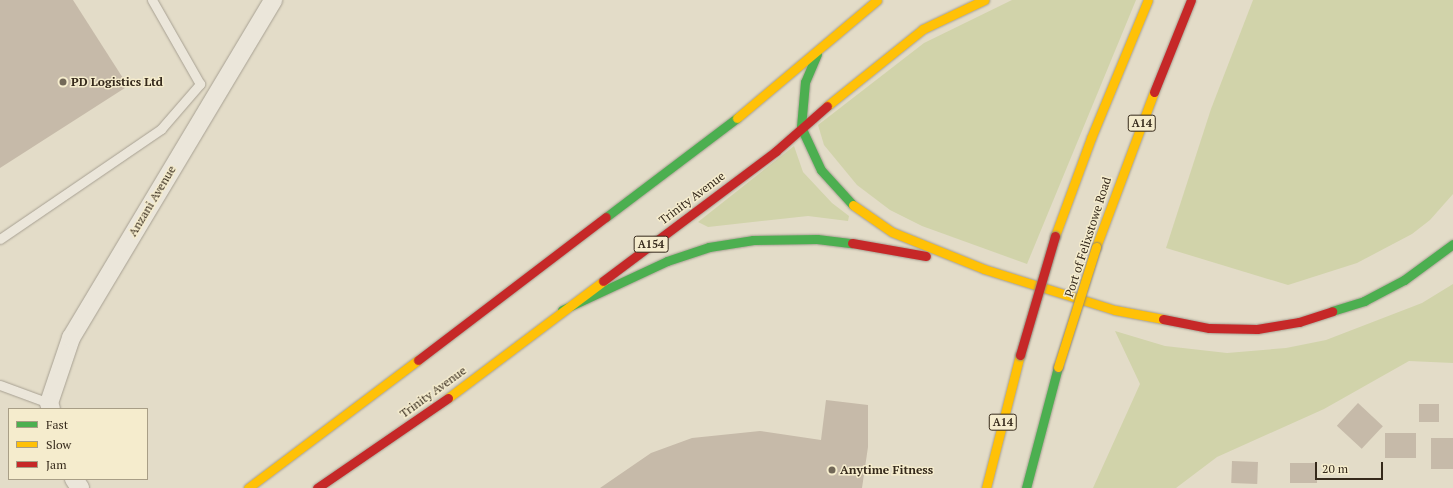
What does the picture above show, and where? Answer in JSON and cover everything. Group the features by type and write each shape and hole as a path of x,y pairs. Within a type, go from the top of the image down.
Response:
{"main road":[{"path":"248,488 602,222 817,54 877,0"},
{"name":"Trinity Avenue","path":"317,488 436,407 562,310 776,151 801,127 923,29 984,0"},
{"name":"A14","path":"986,488 1020,355 1055,236 1091,138 1148,0"},
{"name":"Port of Felixstowe Road","path":"1026,488 1058,367 1096,247 1125,165 1191,0"},
{"path":"817,54 805,82 801,127 821,170 853,206 892,232 984,269 1114,310 1156,320 1209,328 1257,329 1299,322 1364,301 1404,280 1453,244"},
{"path":"562,310 667,261 708,247 753,240 817,240 876,246 984,269"}],"street":[{"name":"Anzani Avenue","path":"50,406 71,338 273,0"}],"lane":[{"path":"0,239 161,129 200,84 152,0"},
{"path":"0,385 50,406"}],"green space":[{"path":"1012,0 1136,0 1027,264 922,226 890,210 857,185 824,145 818,125 924,43"},
{"path":"1253,0 1453,0 1453,194 1430,220 1412,234 1357,263 1288,285 1166,248 1211,109"},
{"path":"794,146 803,172 832,203 849,216 848,221 808,216 708,227 698,222"},
{"path":"1453,284 1453,363 1409,361 1324,409 1217,457 1176,488 1093,488 1140,384 1115,331 1165,346 1227,353 1286,348 1326,340 1422,303"}],"building":[{"name":"PD Logistics Ltd","path":"0,0 73,0 128,86 0,168"},
{"path":"826,400 868,405 868,447 862,488 600,488 651,453 692,438 760,431 821,440"},
{"path":"1358,403 1383,426 1362,449 1337,426"},
{"path":"1419,404 1439,404 1439,422 1419,422"},
{"path":"1385,433 1416,433 1416,458 1385,458"},
{"path":"1431,438 1453,438 1453,469 1431,469"},
{"path":"1232,461 1258,462 1257,484 1231,483"},
{"path":"1290,463 1317,463 1317,483 1290,483"}],"traffic: fast":[{"path":"817,54 805,82 801,127 821,170 853,205"},
{"path":"606,217 737,118"},
{"path":"562,310 667,261 709,247 753,240 817,239 852,243"},
{"path":"1332,311 1364,301 1404,280 1453,244"},
{"path":"1026,488 1058,367"}],"traffic: slow":[{"path":"737,118 877,0"},
{"path":"827,106 923,29 984,0"},
{"path":"1055,236 1091,138 1148,0"},
{"path":"1096,247 1154,92"},
{"path":"853,205 892,232 984,269 1115,310 1163,319"},
{"path":"1058,367 1096,247"},
{"path":"448,398 603,281"},
{"path":"986,488 1020,355"},
{"path":"248,488 418,360"}],"traffic: jam":[{"path":"1154,92 1191,0"},
{"path":"603,281 776,151 827,106"},
{"path":"418,360 606,217"},
{"path":"1020,355 1055,236"},
{"path":"852,243 926,256"},
{"path":"1163,319 1209,328 1257,329 1299,322 1332,311"},
{"path":"317,488 448,398"}],"place":[{"name":"PD Logistics Ltd","path":"63,82"},
{"name":"Anytime Fitness","path":"832,470"}]}
